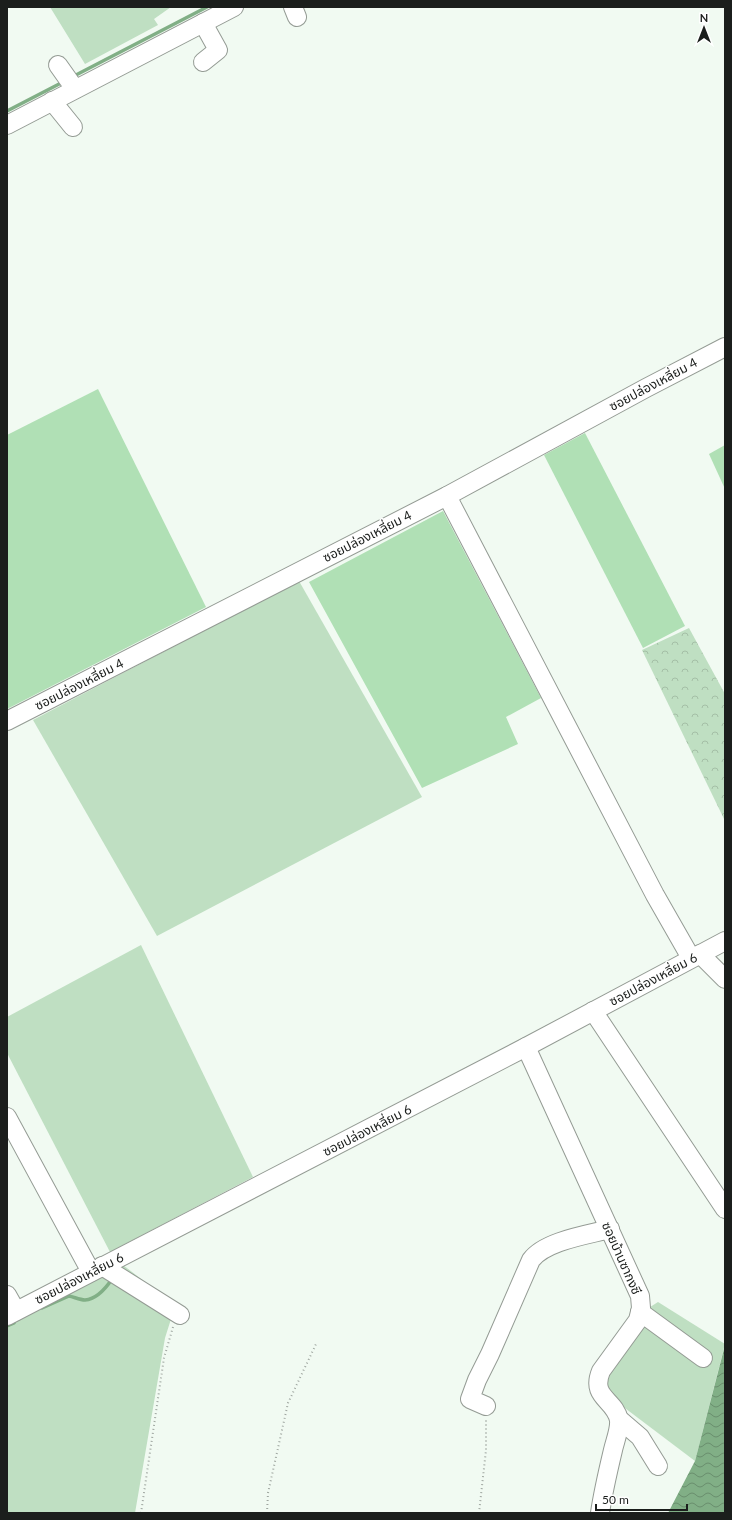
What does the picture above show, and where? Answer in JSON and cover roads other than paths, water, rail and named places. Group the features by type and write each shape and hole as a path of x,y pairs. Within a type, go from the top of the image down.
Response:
{"street":[{"path":"7,125 52,101 68,79 210,35 234,7"},
{"path":"203,62 218,50 210,35"},
{"path":"52,101 73,127"},
{"name":"ซอยปล่องเหลี่ยม 4","path":"7,721 447,496 725,347"},
{"path":"447,496 655,895 696,956 725,979"},
{"name":"ซอยปล่องเหลี่ยม 6","path":"12,1314 526,1047 725,940"},
{"path":"593,1011 725,1209"},
{"name":"ซอยบ้านซากงซี","path":"526,1047 640,1296 640,1312 638,1320 601,1371 598,1388 600,1394 615,1411 619,1419 640,1437 658,1466"},
{"path":"7,1117 97,1269 177,1313"},
{"path":"486,1406 470,1399 477,1380 536,1254 546,1248 562,1242 610,1229"},
{"path":"7,1295 12,1314"},
{"path":"640,1312 703,1358"},
{"path":"600,1513 619,1419"}],"water":[{"path":"725,1345 725,1513 668,1513 695,1461"}],"waterway":[{"path":"74,76 207,7"},
{"path":"7,111 63,82"},
{"path":"42,1308 69,1296 81,1300 93,1298 104,1289 112,1279"},
{"path":"7,1326 14,1323"}]}
